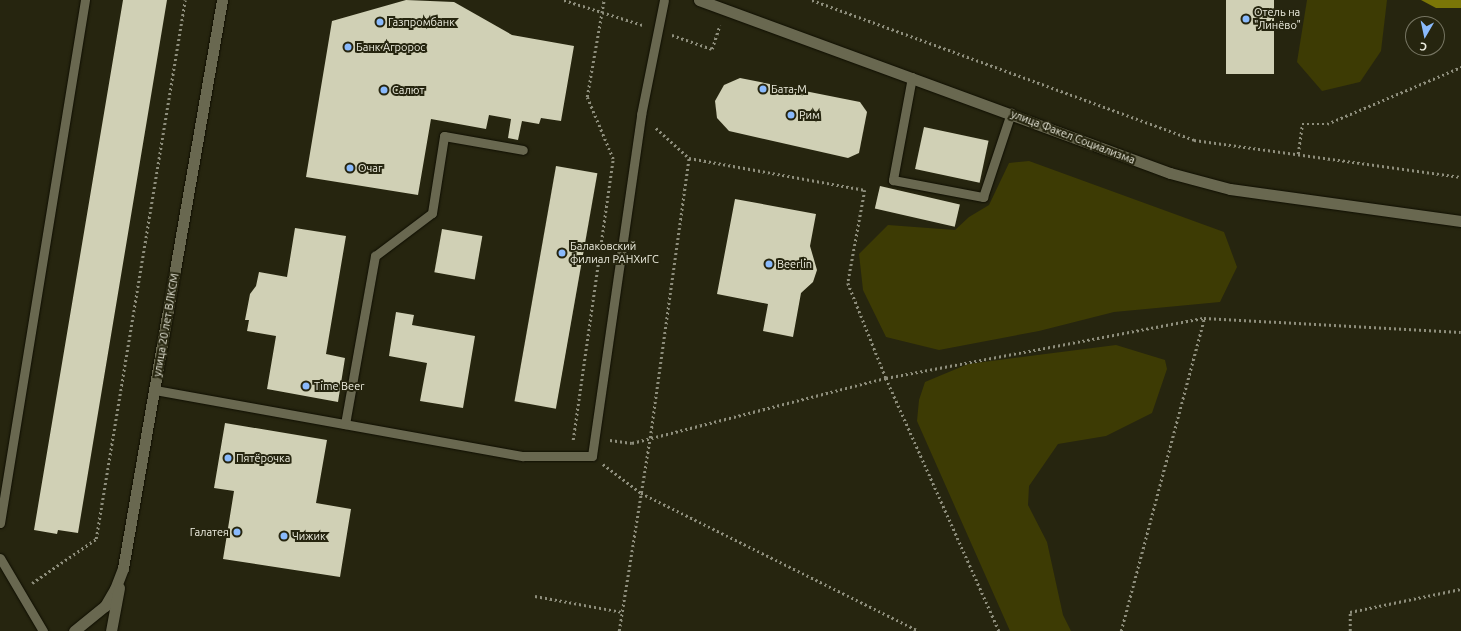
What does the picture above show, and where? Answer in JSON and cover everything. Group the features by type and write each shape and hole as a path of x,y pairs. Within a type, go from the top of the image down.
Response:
{"main road":[{"name":"улица 20 лет ВЛКСМ","path":"74,631 105,606 115,589 123,568 222,0"},
{"name":"улица Факел Социализма","path":"699,0 1011,113 1170,173 1230,189 1461,221"},
{"path":"111,631 123,568"}],"lane":[{"path":"0,524 85,0"},
{"path":"155,390 523,456 592,456 641,114 664,0"},
{"path":"912,77 893,180 983,197 1011,113"},
{"path":"345,424 375,256 432,213 444,136 523,150"},
{"path":"0,558 44,631"}],"path":[{"path":"20,592 96,539 185,0"},
{"path":"564,0 600,11"},
{"path":"570,456 613,159 588,97 600,11 604,0"},
{"path":"812,0 1194,140 1461,177"},
{"path":"1298,154 1302,124 1327,124 1461,67"},
{"path":"641,114 689,158 865,190 848,283 886,378 999,631"},
{"path":"618,631 650,438 689,158"},
{"path":"595,438 632,443 886,378 1204,318 1461,332"},
{"path":"1121,631 1204,318"},
{"path":"592,456 641,493 919,631"},
{"path":"1350,631 1350,612 1461,589"},
{"path":"535,596 622,612"}],"shaded area":[{"path":"1307,0 1387,0 1381,51 1360,82 1322,91 1297,62"},
{"path":"1421,0 1461,0 1461,8 1436,8"},
{"path":"1029,161 1224,232 1237,267 1220,302 1114,312 1039,331 939,350 886,337 863,290 859,254 888,225 955,230 969,217 989,205 1009,163"},
{"path":"1116,345 1165,360 1167,369 1152,413 1106,436 1058,444 1029,486 1028,505 1047,542 1063,615 1071,631 1010,631 917,421 919,400 925,382 968,364"}],"building":[{"path":"123,0 167,0 78,533 58,530 57,534 34,530"},
{"name":"Салют","path":"406,0 454,2 512,35 574,46 561,121 541,118 539,124 522,121 518,140 508,138 511,119 489,115 486,129 431,119 418,195 306,177 332,21"},
{"path":"1226,0 1274,0 1274,74 1226,74"},
{"name":"Рим","path":"740,78 860,102 867,112 859,153 848,158 729,131 717,118 715,101 724,85"},
{"path":"924,127 989,141 980,183 915,169"},
{"path":"556,166 597,173 556,409 514,401"},
{"path":"880,186 960,204 955,227 875,208"},
{"name":"Beerlin","path":"735,199 816,214 810,246 817,270 813,282 801,293 793,337 763,331 768,304 717,294"},
{"path":"295,228 346,236 326,354 345,358 338,402 267,389 276,336 247,331 249,320 245,320 250,294 256,286 259,272 287,277"},
{"path":"442,229 482,236 475,279 434,272"},
{"path":"396,312 414,315 412,325 475,336 463,408 420,401 427,363 389,356"},
{"path":"225,423 327,440 316,503 351,509 340,577 223,559 234,491 214,488"}],"place":[{"name":"Отель на \"Линёво\"","path":"1246,19"},
{"name":"Газпромбанк","path":"380,22"},
{"name":"Банк Агророс","path":"348,47"},
{"name":"Бата-М","path":"763,89"},
{"name":"Салют","path":"384,90"},
{"name":"Рим","path":"791,115"},
{"name":"Очаг","path":"350,168"},
{"name":"Балаковский филиал РАНХиГС","path":"562,253"},
{"name":"Beerlin","path":"769,264"},
{"name":"Time Beer","path":"306,386"},
{"name":"Пятёрочка","path":"228,458"},
{"name":"Галатея","path":"237,532"},
{"name":"Чижик","path":"284,536"}]}
